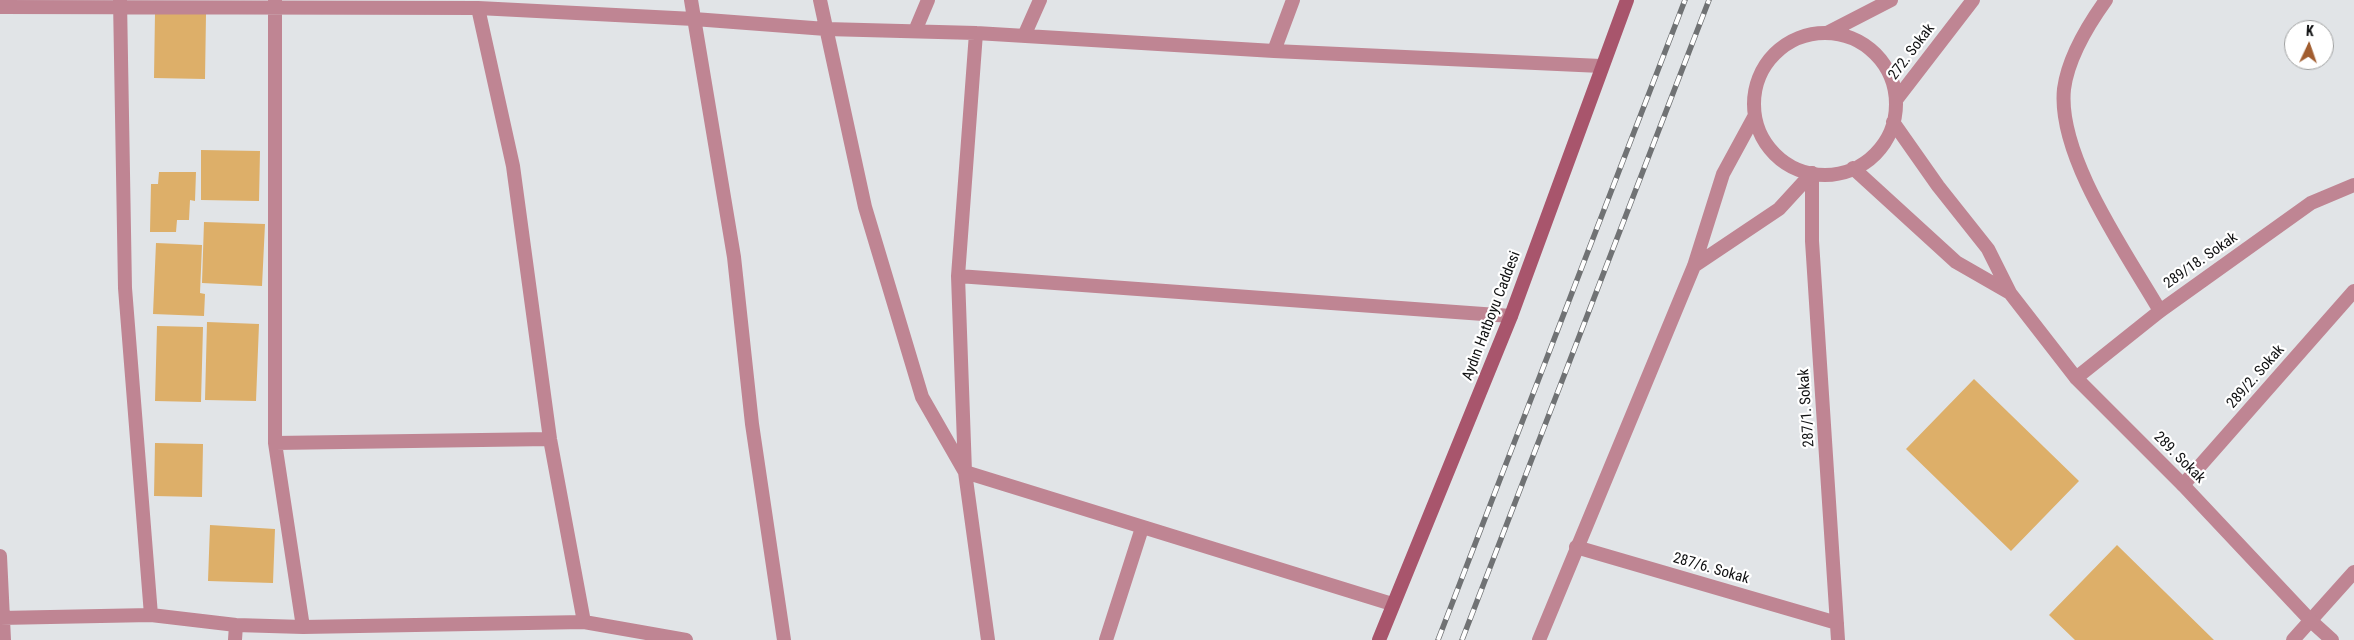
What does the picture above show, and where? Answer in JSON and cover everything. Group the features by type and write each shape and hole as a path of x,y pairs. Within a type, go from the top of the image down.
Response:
{"main road":[{"name":"Aydın Hatboyu Caddesi","path":"1379,640 1392,604 1511,316 1601,66 1627,0"}],"street":[{"path":"691,0 734,257 752,424 784,640"},
{"path":"820,0 865,207 922,397 965,472 1392,604"},
{"path":"915,32 928,0"},
{"path":"1024,36 1040,0"},
{"path":"1274,51 1293,0"},
{"path":"1827,33 1891,0"},
{"name":"272. Sokak","path":"1896,100 1973,0"},
{"path":"2106,0 2077,48 2064,89 2066,125 2090,192 2160,310"},
{"path":"0,7 120,3 478,8 694,19 826,29 976,33 1274,51 1601,66"},
{"path":"120,3 125,288 151,615"},
{"path":"274,4 275,442 302,627"},
{"path":"478,8 513,166 550,439 584,622"},
{"path":"976,33 958,276 965,472 988,640"},
{"path":"1827,33 1848,36 1867,46 1882,61 1892,80 1896,100 1893,122 1885,141 1871,157 1853,168 1833,174 1812,173 1792,167 1774,154 1762,137 1754,117 1754,96 1759,76 1770,57 1786,44 1806,35 1827,33"},
{"path":"1539,640 1694,266 1723,174 1754,117"},
{"path":"1893,122 1938,186 1988,249 2010,293"},
{"path":"1853,168 1956,262 2010,293"},
{"path":"1694,266 1779,209 1812,173"},
{"name":"287/1. Sokak","path":"1812,173 1812,241 1838,640"},
{"name":"289/18. Sokak","path":"2076,378 2160,310 2311,203 2354,185"},
{"path":"958,276 1511,316"},
{"name":"289/2. Sokak","path":"2183,485 2354,291"},
{"name":"289. Sokak","path":"2010,293 2076,378 2183,485 2311,621 2332,640"},
{"path":"275,442 550,439"},
{"path":"1106,640 1142,528"},
{"name":"287/6. Sokak","path":"1576,547 1837,623"},
{"path":"0,556 4,640"},
{"path":"2293,640 2354,572"},
{"path":"2,618 151,615 236,625 302,627 584,622 686,640"},
{"path":"236,625 236,640"}],"building":[{"path":"155,13 206,14 205,79 154,78"},
{"path":"201,150 260,151 259,201 201,200"},
{"path":"159,172 196,172 195,201 190,200 189,220 177,220 176,232 150,232 151,184 158,184"},
{"path":"204,222 265,224 262,286 202,283"},
{"path":"156,243 202,245 200,293 205,294 204,316 153,314"},
{"path":"207,322 259,324 256,401 205,400"},
{"path":"157,326 203,327 201,402 155,401"},
{"path":"1974,379 2079,481 2011,551 1906,449"},
{"path":"155,443 203,444 202,497 154,496"},
{"path":"210,525 275,529 273,583 208,581"},
{"path":"2117,545 2214,640 2075,640 2049,615"}],"railway":[{"path":"1438,640 1685,0"},
{"path":"1462,640 1709,0"}]}
